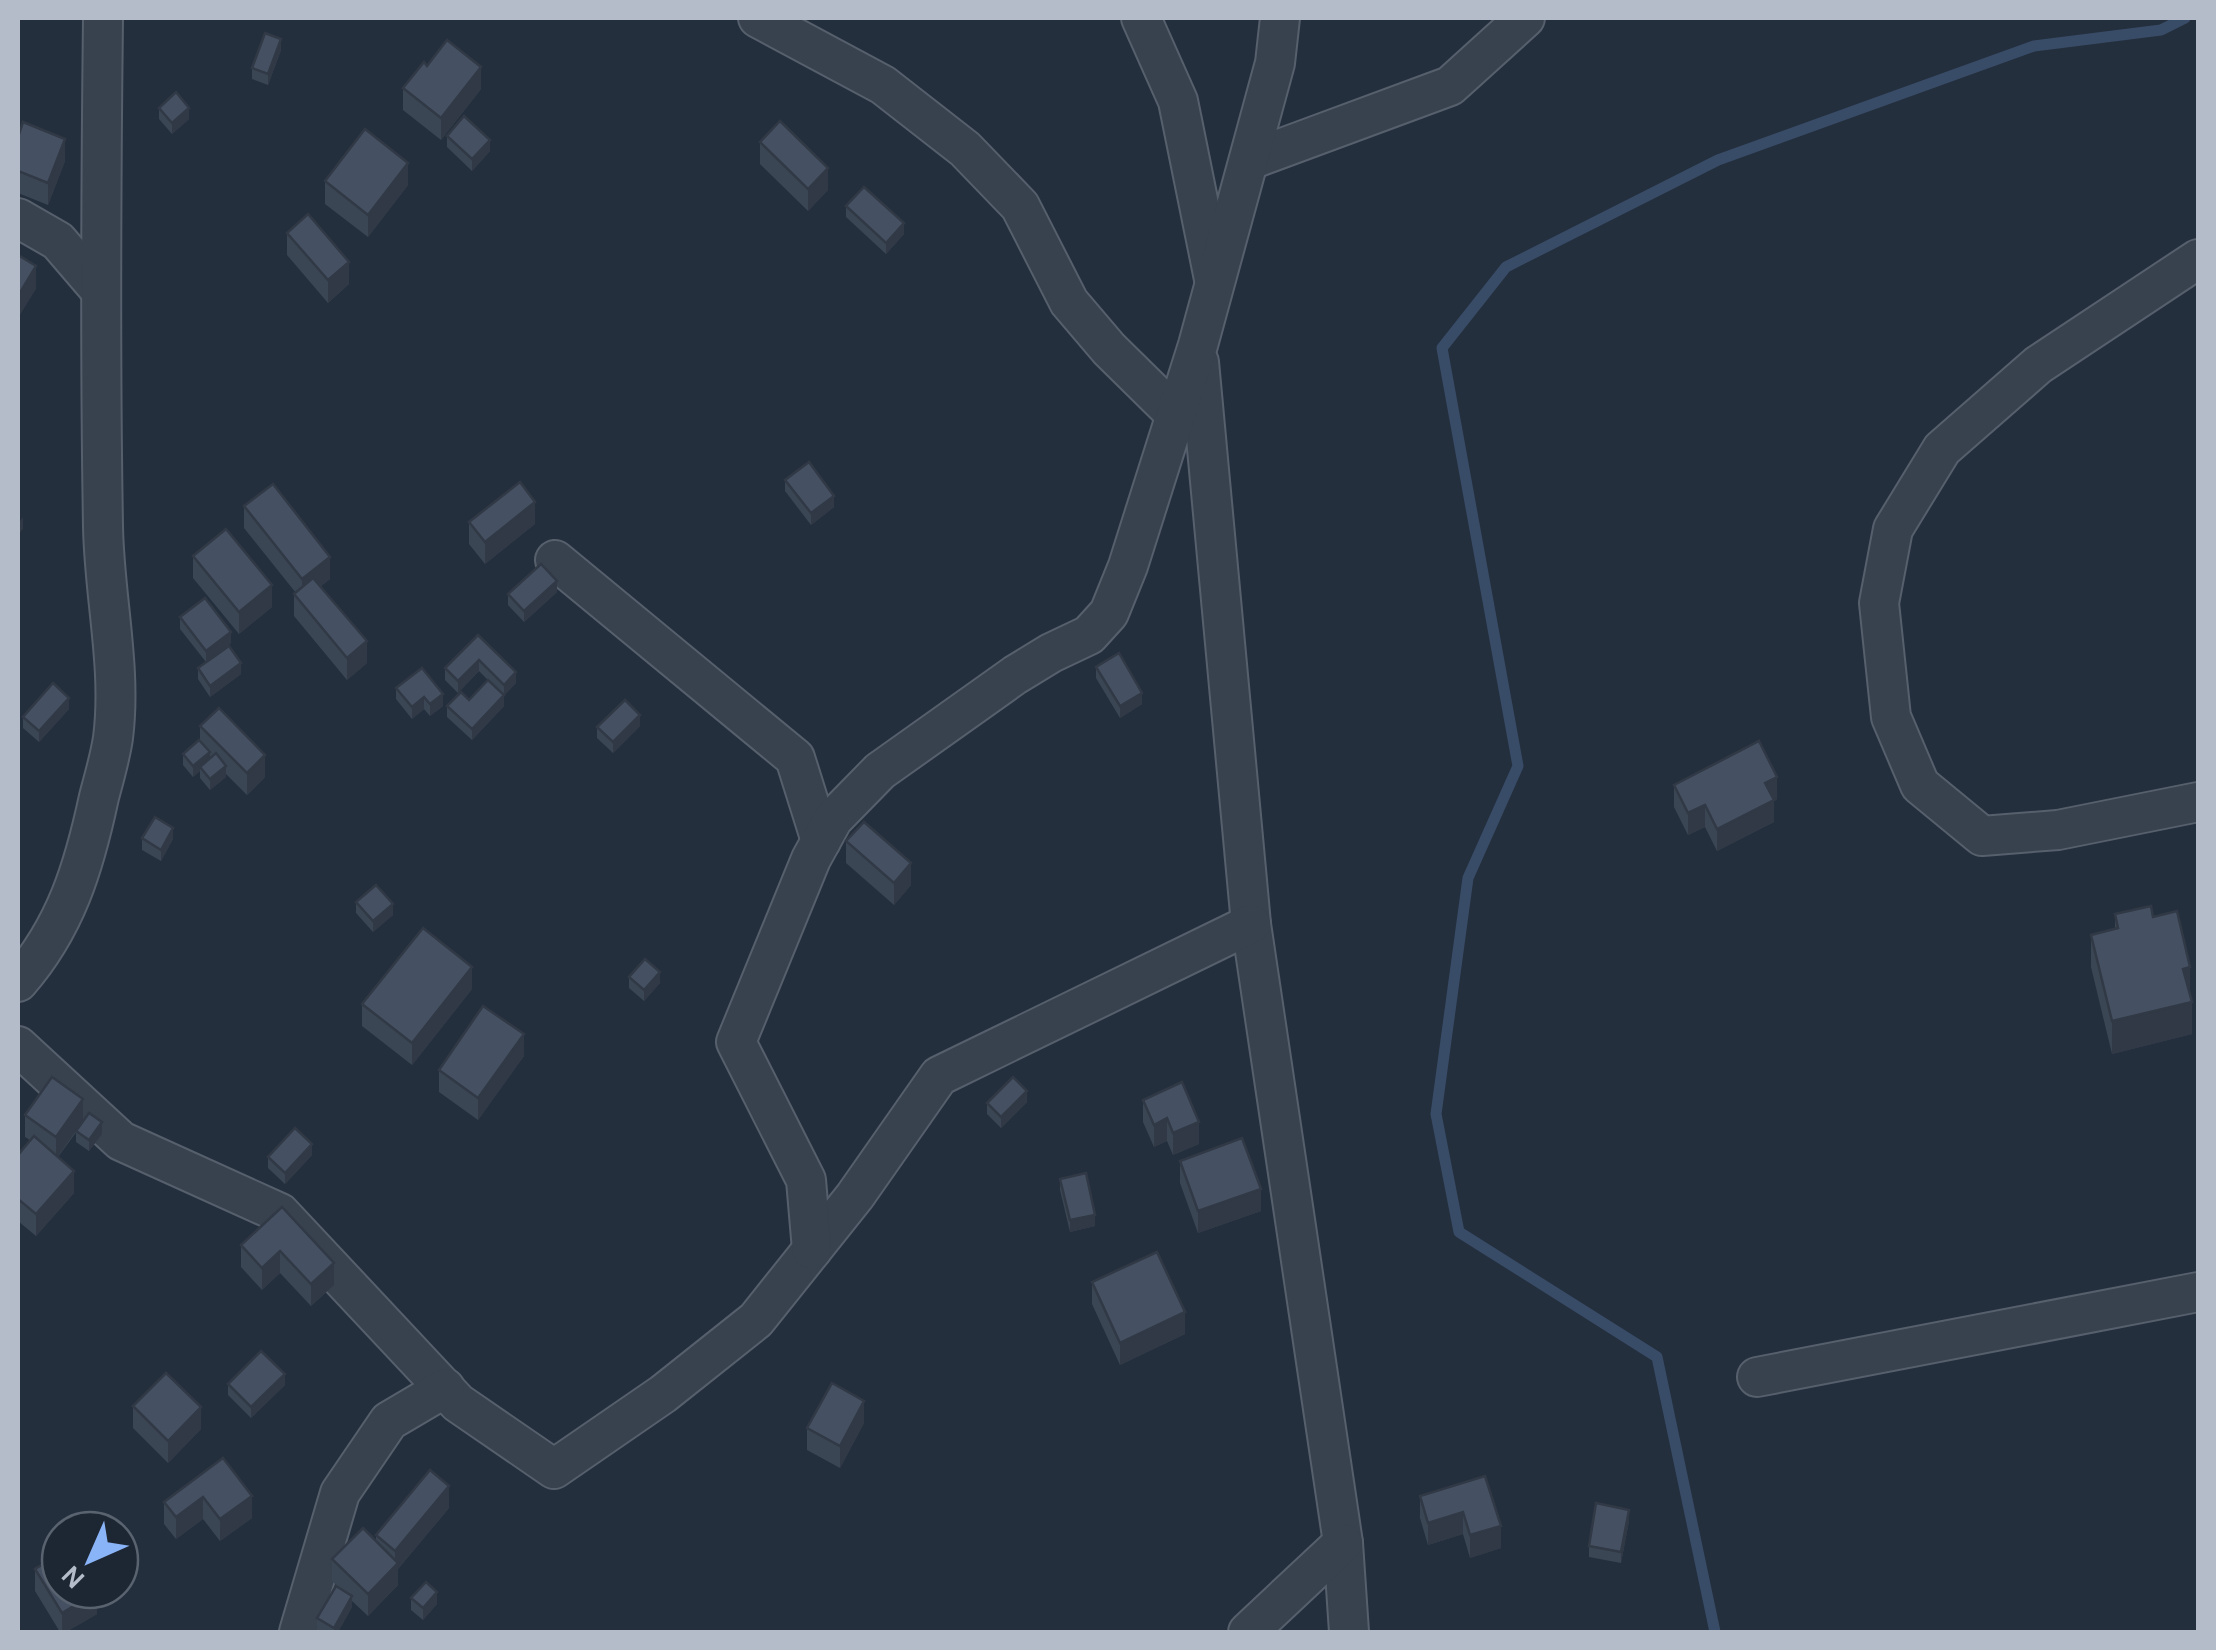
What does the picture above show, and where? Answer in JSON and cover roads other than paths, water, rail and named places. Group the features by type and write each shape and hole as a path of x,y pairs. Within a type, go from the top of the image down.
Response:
{"street":[{"path":"18,982 55,932 73,896 85,863 113,737 113,646 104,579 100,290 103,18"},
{"path":"758,18 883,85 964,149 1020,206 1069,302 1109,349 1176,415"},
{"path":"1141,18 1178,101 1215,284"},
{"path":"812,1250 806,1180 736,1042 833,820 880,771 1015,674 1089,636 1108,613 1128,566 1198,345 1250,160 1274,63 1280,18"},
{"path":"1250,160 1450,86 1525,18"},
{"path":"18,218 58,241 100,290"},
{"path":"2198,259 2038,365 1942,449 1893,528 1879,603 1891,717 1920,785 1982,836 2058,830 2198,802"},
{"path":"1198,345 1252,924 1343,1543 1350,1632"},
{"path":"555,560 796,758 821,841"},
{"path":"18,1046 121,1141 280,1213 458,1404 554,1470 663,1394 756,1320 855,1196 939,1076 1252,924"},
{"path":"1757,1378 2198,1292"},
{"path":"299,1632 340,1493 389,1421 445,1388"},
{"path":"1248,1632 1343,1543"}],"waterway":[{"path":"1715,1632 1657,1357 1459,1232 1436,1114 1468,878 1518,766 1442,348 1506,267 1718,160 2034,46 2161,30 2185,18"}]}
